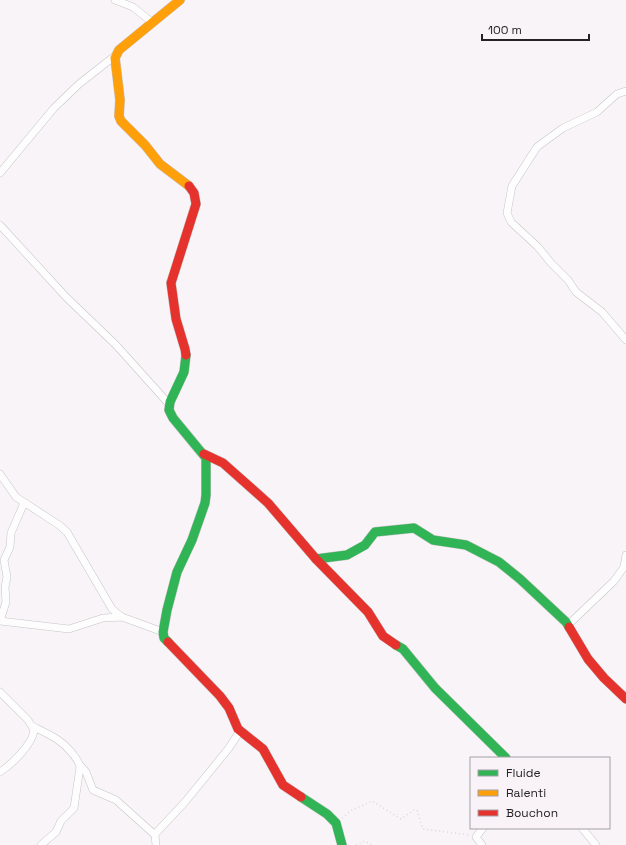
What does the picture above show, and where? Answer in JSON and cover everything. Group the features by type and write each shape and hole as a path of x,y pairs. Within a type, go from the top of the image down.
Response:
{"street":[{"path":"115,0 133,7 153,23"},
{"path":"0,173 54,108 79,84 116,55 119,50 180,0"},
{"path":"116,55 120,100 119,116 121,121 145,145 160,164 189,186 194,193 196,200 196,208 171,283 176,319 185,349 186,360 184,372 169,404 170,412 173,418 204,454 223,463 268,503 316,559 368,612 383,636 403,649 435,688 505,757"},
{"path":"626,91 617,94 597,112 563,128 537,148 512,186 507,213 511,222 534,243 568,280 577,294 602,312 626,340"},
{"path":"0,225 66,297 116,345 169,404"},
{"path":"204,454 206,461 205,503 192,540 177,572 167,610 163,632 164,638 187,660 223,699 240,731 263,748 283,785 327,814 336,824 342,845"},
{"path":"0,474 13,494 24,503 60,525 67,532 112,609 122,617 163,632"},
{"path":"24,503 11,533 10,547 4,560 7,576 5,587 6,602 0,621 69,629 103,618 122,617"},
{"path":"316,559 347,554 365,545 375,532 415,529 433,540 466,545 499,562 520,579 568,625 584,655 604,678 626,699"},
{"path":"568,625 614,581 624,567 626,555"},
{"path":"0,692 32,726 62,743 86,772 93,790 116,800 155,835"},
{"path":"0,772 10,765 28,744 33,733 32,726"},
{"path":"156,845 155,835 159,828 185,802 229,748 240,731"},
{"path":"41,845 56,832 62,821 74,808 80,769 79,764"},
{"path":"482,829 476,837 482,845"},
{"path":"583,829 596,845"}],"path":[{"path":"336,824 350,811 372,801 401,819 414,810 417,810 423,829 473,835 476,837"},
{"path":"356,845 365,841 372,845"}],"traffic: fast":[{"path":"168,642 164,638 163,632 167,610 177,572 192,540 205,503 206,495 206,458 173,418 169,410 170,402 184,372 186,355"},
{"path":"316,559 347,555 365,545 375,532 414,528 433,540 466,545 499,562 520,579 566,622 569,627"},
{"path":"396,645 403,649 435,688 505,757"},
{"path":"301,797 327,814 336,823 342,845"}],"traffic: slow":[{"path":"180,0 119,50 115,58 120,100 119,116 121,121 145,145 160,164 189,186"}],"traffic: jam":[{"path":"186,355 176,319 171,283 196,204 194,193 189,186"},
{"path":"204,454 223,463 268,503 316,559 368,612 383,636 396,645"},
{"path":"569,627 588,659 604,678 626,699"},
{"path":"168,642 220,696 229,708 238,729 263,749 283,785 301,797"}]}
